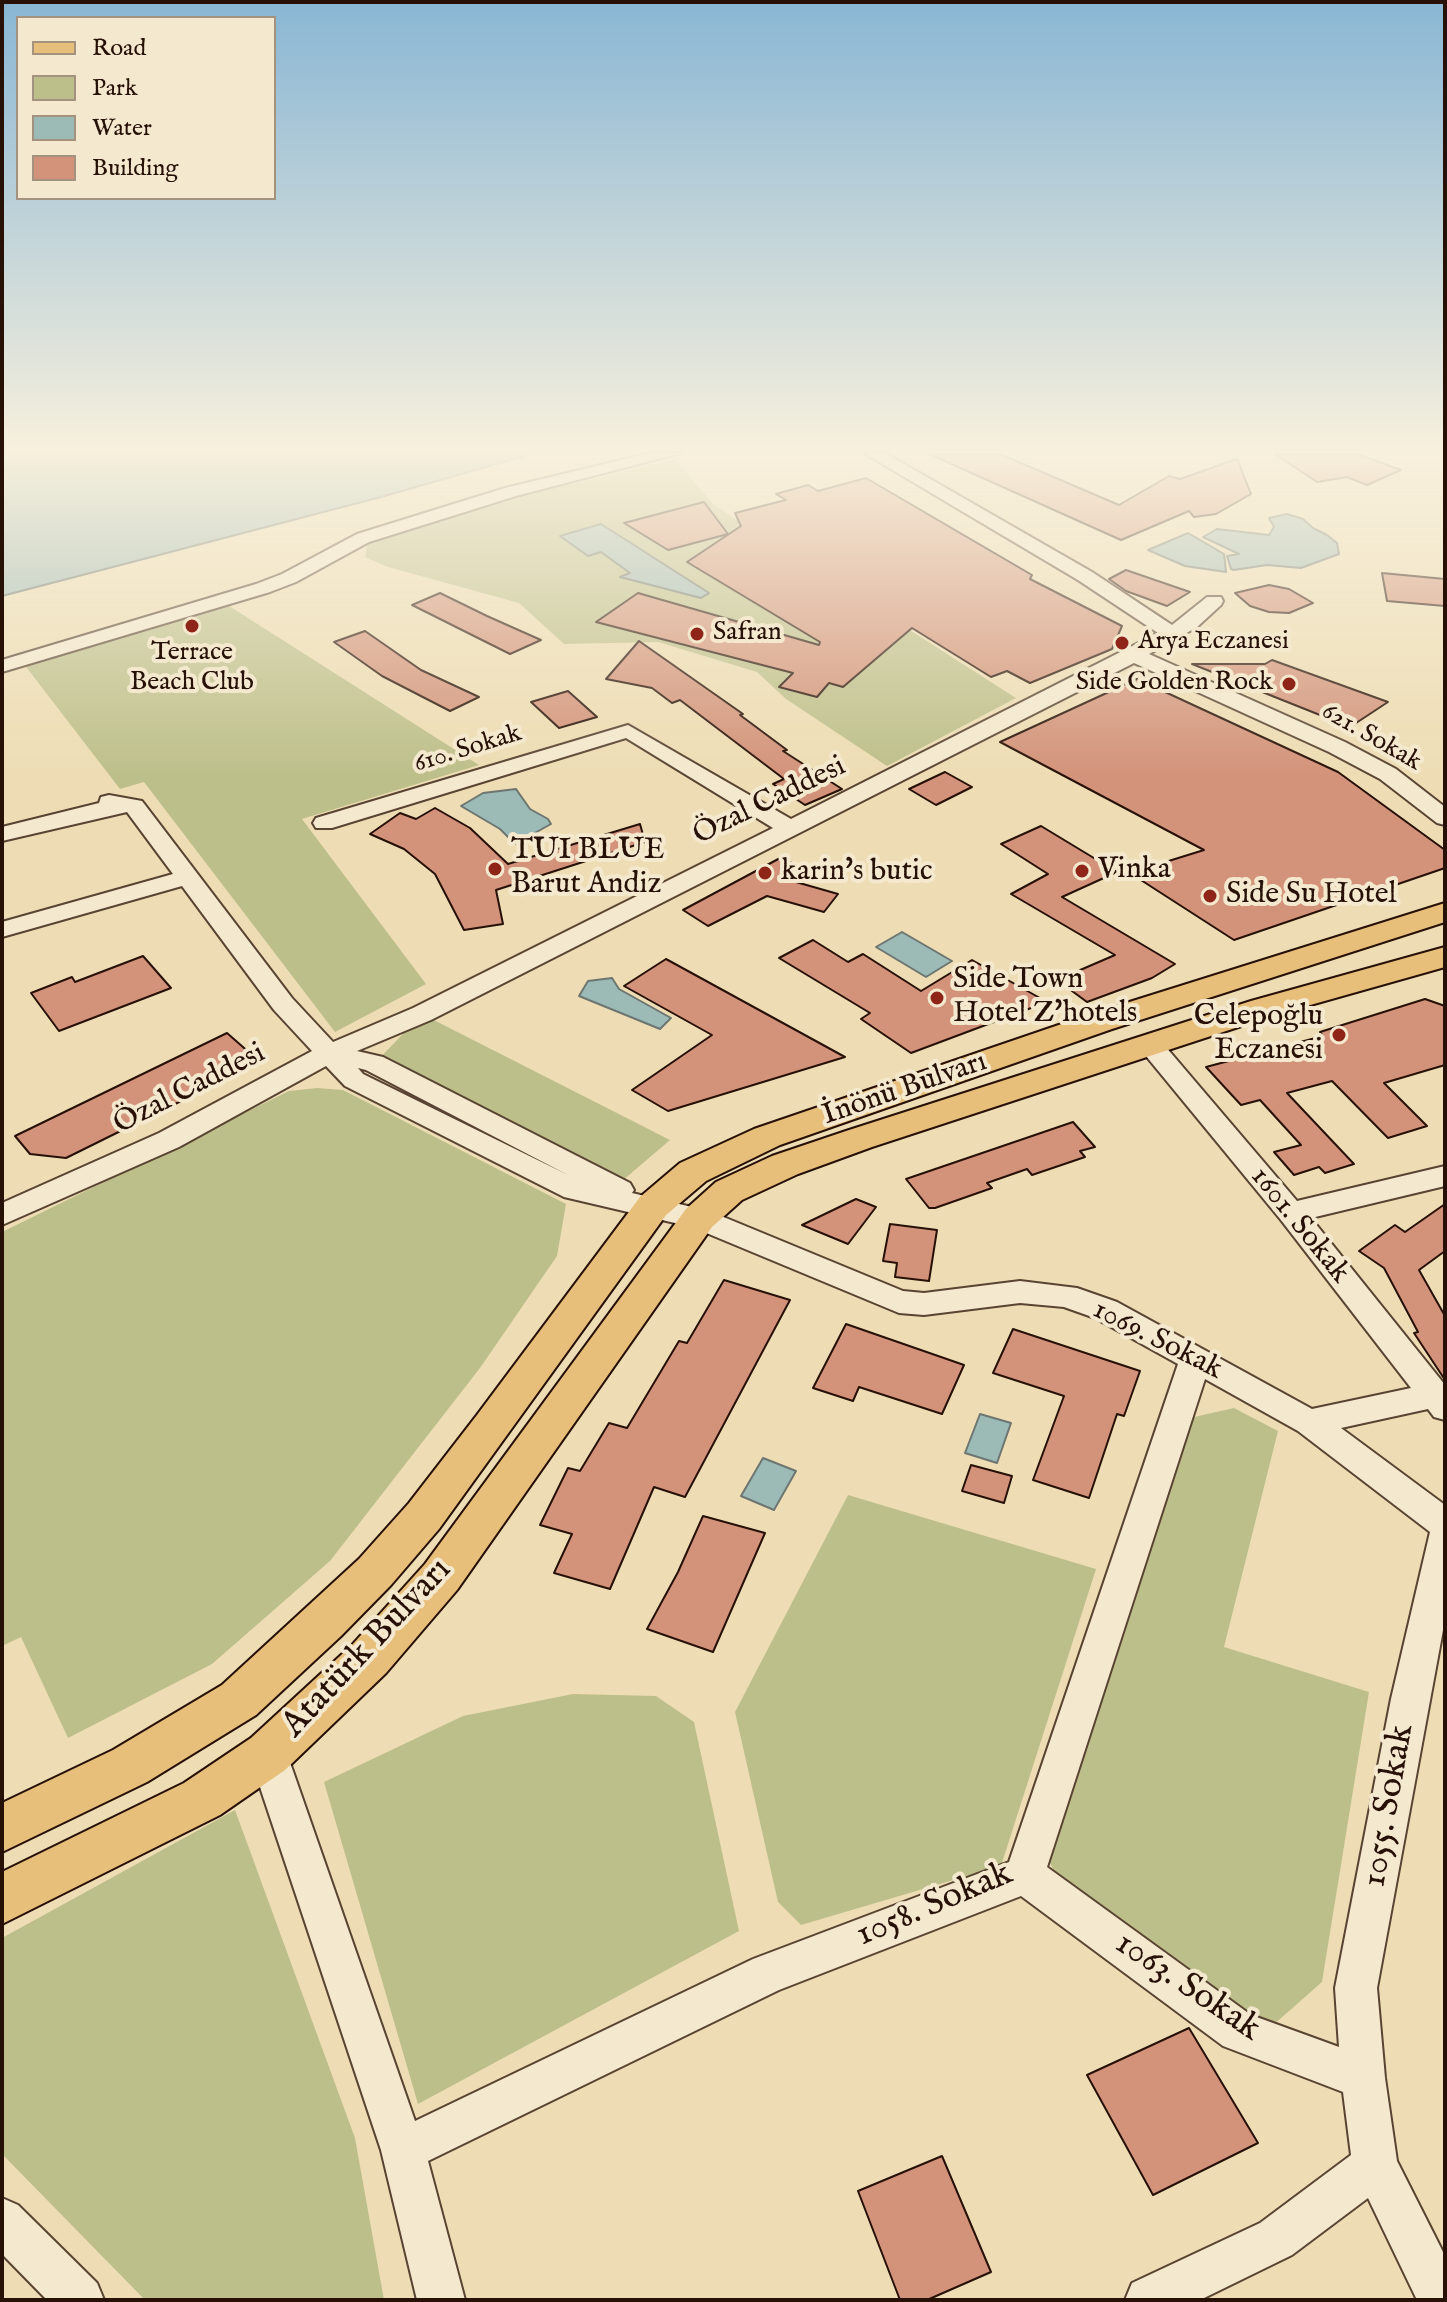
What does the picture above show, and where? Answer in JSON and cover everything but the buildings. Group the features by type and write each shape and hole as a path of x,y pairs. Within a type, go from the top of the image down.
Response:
{"main road":[{"name":"İnönü Bulvarı","path":"653,1206 693,1172 767,1137 1100,1022 1445,912"},
{"name":"İnönü Bulvarı","path":"699,1218 729,1191 785,1165 1263,1008 1445,957"},
{"path":"1373,978 1445,978"},
{"name":"Atatürk Bulvarı","path":"2,1828 130,1766 239,1700 325,1622 375,1572 424,1516 653,1206"},
{"name":"Atatürk Bulvarı","path":"2,1899 202,1799 268,1754 369,1659 441,1577 699,1218"}],"street":[{"path":"2,666 263,588 322,560"},
{"path":"1059,560 1172,634"},
{"name":"Özal Caddesi","path":"2,1215 192,1128 329,1053 422,1014 1134,655 1172,634 1214,601"},
{"name":"621. Sokak","path":"1134,655 1350,754 1388,774 1445,818"},
{"name":"610. Sokak","path":"324,823 628,731 788,827"},
{"name":"1069. Sokak","path":"2,834 116,803 134,806 283,1004 354,1080 574,1190 699,1218 899,1302 924,1304 1020,1292 1066,1296 1106,1310 1309,1422 1445,1524"},
{"path":"2,930 186,878"},
{"name":"1601. Sokak","path":"1150,1045 1291,1213 1439,1402"},
{"path":"1291,1213 1445,1176"},
{"name":"1058. Sokak","path":"403,2150 768,1974 1025,1875 1195,1360"},
{"path":"1309,1422 1439,1402"},
{"name":"1055. Sokak","path":"1363,2078 1356,1988 1410,1699 1445,1536"},
{"path":"268,1754 403,2150 441,2300"},
{"name":"1063. Sokak","path":"1025,1875 1238,2031 1363,2078"},
{"path":"1363,2078 1375,2165 1442,2300"},
{"path":"1149,2300 1276,2239 1375,2165"},
{"path":"5,2232 80,2300"}],"green space":[{"path":"373,560 801,560 1016,698 887,766 786,699 757,672 658,642 564,644 519,603"},
{"path":"226,604 479,765 302,819 426,984 335,1032 144,782 120,789 23,663"},
{"path":"422,1014 670,1140 615,1187 375,1063"},
{"path":"317,1088 343,1090 566,1204 557,1256 480,1368 330,1561 212,1664 68,1738 21,1637 2,1646 2,1232 289,1091"},
{"path":"1234,1408 1278,1431 1224,1647 1369,1692 1322,1982 1272,2026 1245,2021 1062,1887 1049,1861 1194,1417"},
{"path":"848,1495 1096,1569 1001,1866 801,1925 778,1902 735,1712"},
{"path":"573,1694 656,1696 694,1722 739,1931 418,2104 324,1782 463,1716"},
{"path":"235,1810 355,2138 384,2300 145,2300 2,2154 2,1938"}],"water":[{"path":"2,560 138,560 2,596"},
{"path":"613,560 658,560 709,593 701,598 620,577 630,573"},
{"path":"1172,560 1225,560 1226,572 1185,566"},
{"path":"1228,560 1322,560 1301,568 1267,565 1231,569"},
{"path":"516,789 530,809 551,824 515,844 500,829 461,806 483,793"},
{"path":"902,932 952,961 926,977 876,947"},
{"path":"612,978 619,989 671,1018 660,1029 579,996 588,981"},
{"path":"980,1414 1011,1423 997,1463 965,1453"},
{"path":"763,1458 796,1471 774,1510 741,1496"}],"place":[{"name":"Terrace Beach Club","path":"192,626"},
{"name":"Safran","path":"697,634"},
{"name":"Arya Eczanesi","path":"1122,643"},
{"name":"Side Golden Rock","path":"1289,684"},
{"name":"TUI BLUE Barut Andiz","path":"495,869"},
{"name":"Vinka","path":"1082,871"},
{"name":"karin's butic","path":"765,873"},
{"name":"Side Su Hotel","path":"1210,896"},
{"name":"Side Town Hotel Z'hotels","path":"937,998"},
{"name":"Celepoğlu Eczanesi","path":"1339,1035"}]}
